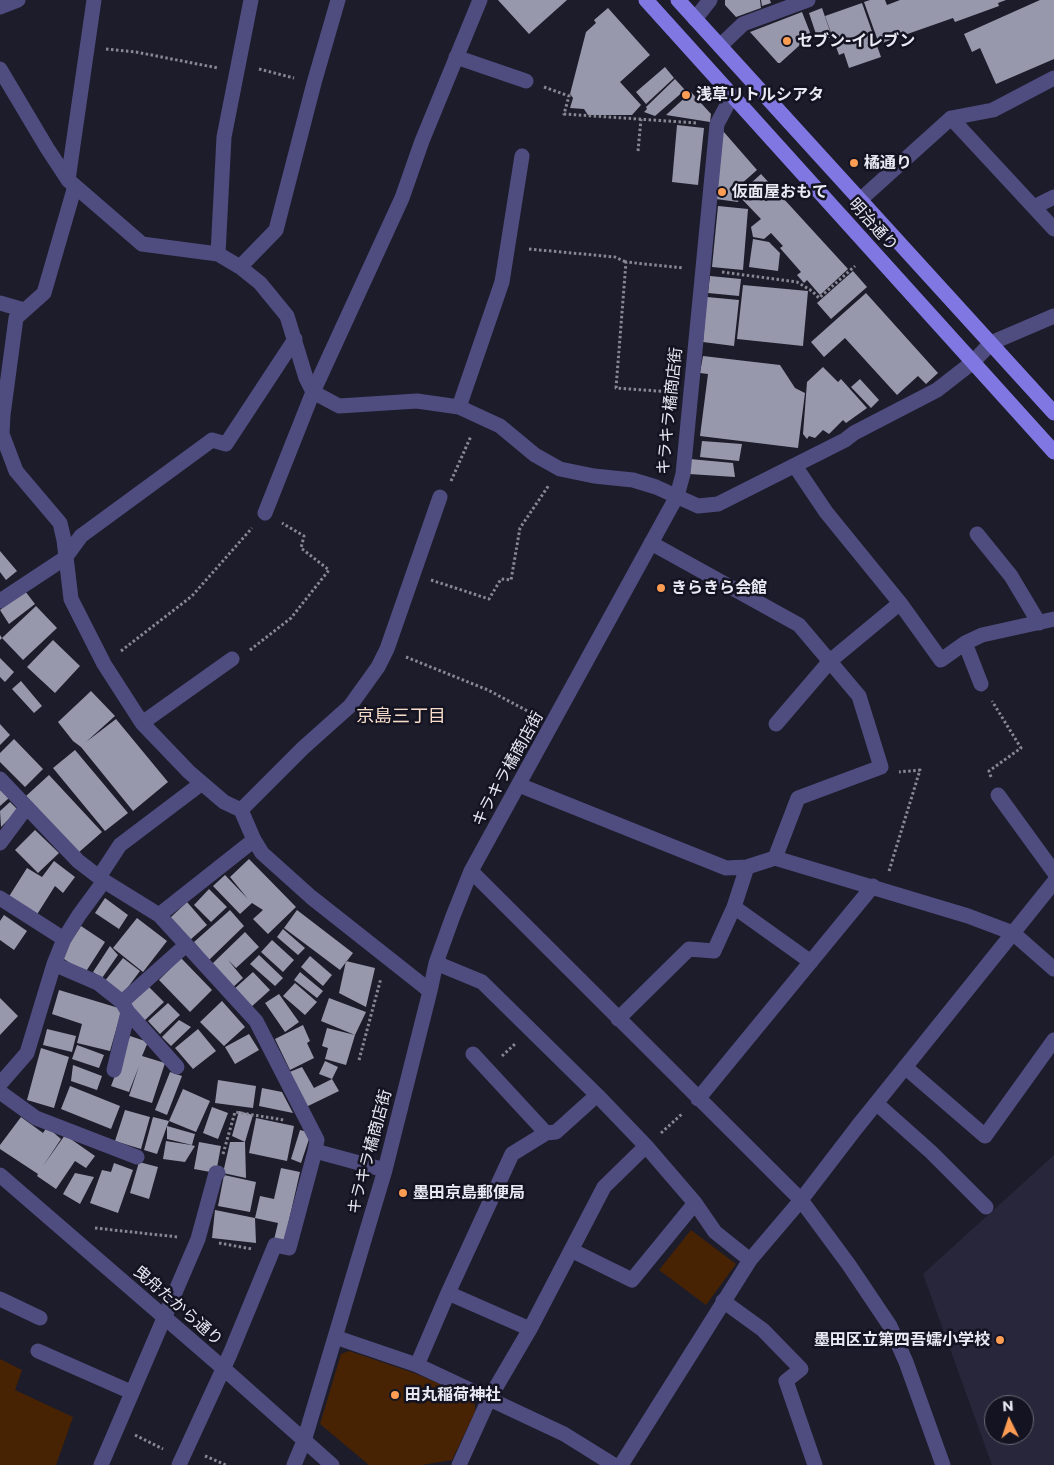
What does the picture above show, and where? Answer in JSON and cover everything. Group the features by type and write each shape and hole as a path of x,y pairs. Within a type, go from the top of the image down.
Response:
{"main road":[{"name":"明治通り","path":"646,0 1054,452"},
{"name":"明治通り","path":"678,0 1054,413"}],"street":[{"path":"0,7 18,0"},
{"path":"94,0 72,183 44,292 16,318 1,435 16,471 60,523 64,540 71,599 104,664 142,723 202,783 224,802 241,810 262,853 311,897 387,955 430,991"},
{"path":"218,254 224,137 251,0"},
{"path":"240,267 276,230 314,83 338,0"},
{"path":"265,513 313,392 402,198 422,141 480,0"},
{"path":"696,19 710,0"},
{"path":"720,46 743,24 808,0"},
{"path":"456,57 526,81"},
{"path":"0,69 72,183 142,244 218,254 240,267 260,283 287,316 306,378 313,392 339,406 416,401 459,407 500,426 535,454 560,470 633,480 698,506 718,504 845,440 854,433 937,390 973,362 991,343 1054,316"},
{"path":"860,200 951,118 993,110 1054,78"},
{"name":"キラキラ橘商店街","path":"294,1465 304,1441 384,1170 436,962 452,916 471,872 677,496 683,474 717,124 732,96"},
{"path":"951,118 1054,229"},
{"path":"459,407 502,282 522,156"},
{"path":"1034,208 1054,197"},
{"path":"0,303 24,310"},
{"path":"0,601 65,558 81,536 212,440 226,444 295,339"},
{"path":"795,466 826,512 900,603 941,660 965,643 982,635 1054,619"},
{"path":"241,810 303,748 350,706 378,667 387,649 440,497"},
{"path":"977,534 1011,576 1039,623"},
{"path":"651,543 799,624 859,696 881,767 798,798 775,858"},
{"path":"776,724 830,661 900,603"},
{"path":"965,643 982,684"},
{"path":"142,723 232,659"},
{"path":"0,779 78,861 101,879 159,915 256,1021 317,1140 289,1248 275,1245 223,1368 180,1461"},
{"path":"0,1084 27,1053 54,964 64,939 120,845 202,783"},
{"path":"519,785 726,868 746,867 775,858 968,916 1013,933 1054,969"},
{"path":"998,795 1054,872"},
{"path":"0,844 26,808"},
{"path":"159,915 254,840"},
{"path":"618,1019 689,949 714,951 734,908 746,867"},
{"path":"471,872 801,1200 849,1265 890,1326 906,1362 943,1465"},
{"path":"621,1465 750,1260 801,1200 876,1103 1054,882"},
{"path":"698,1099 812,962 878,888"},
{"path":"0,898 64,939"},
{"path":"734,908 812,962"},
{"path":"114,1070 125,1007 186,945"},
{"path":"436,962 482,982 646,1146 695,1203 715,1232 750,1260"},
{"path":"54,964 98,984 125,1007 177,1067"},
{"path":"905,1067 984,1136 1054,1040"},
{"path":"473,1054 546,1133"},
{"path":"0,1092 36,1118 137,1156"},
{"path":"418,1365 448,1293 512,1154 546,1133 556,1132 597,1095"},
{"path":"876,1103 931,1152 986,1207"},
{"path":"459,1465 489,1399 530,1328 604,1188 646,1146"},
{"path":"315,1151 384,1170"},
{"path":"101,1465 198,1239 216,1173 218,1173"},
{"name":"曳舟たから通り","path":"0,1175 332,1465"},
{"path":"571,1250 632,1280 695,1203"},
{"path":"448,1293 530,1328"},
{"path":"0,1299 40,1318"},
{"path":"723,1302 763,1330 801,1369 786,1381 815,1465"},
{"path":"335,1337 418,1365 564,1434 614,1465"},
{"path":"38,1351 131,1392"}],"path":[{"path":"88,47 136,52 238,68 314,83"},
{"path":"526,81 569,96 564,114 717,124"},
{"path":"638,152 641,119"},
{"path":"508,247 614,256 626,262"},
{"path":"616,388 691,393"},
{"path":"440,497 445,496 480,416"},
{"path":"414,574 489,599 501,579 511,580 520,528 560,470"},
{"path":"104,664 192,596 265,513 304,536 301,548 329,570 291,618 236,661 232,659"},
{"path":"387,649 488,690 552,725"},
{"path":"982,684 1021,748 989,771 998,795"},
{"path":"878,888 920,770 889,774 881,767"},
{"path":"359,1060 387,955"},
{"path":"486,1070 530,1030"},
{"path":"646,1146 698,1099"},
{"path":"218,1173 235,1112 309,1124"},
{"path":"79,1243 91,1228 198,1239 272,1253"},
{"path":"116,1427 180,1461"}],"shaded area":[{"name":"墨田区立第四吾嬬小学校","path":"1054,1155 1054,1465 992,1465 985,1445 1034,1445 1034,1395 984,1395 984,1443 923,1274"},
{"path":"691,1230 736,1264 706,1305 659,1270"},
{"path":"349,1351 414,1373 475,1399 475,1412 452,1460 422,1465 369,1465 320,1424 341,1354"},
{"path":"0,1359 22,1370 15,1390 73,1417 56,1465 0,1465"}],"building":[{"path":"498,0 567,0 529,34"},
{"path":"725,0 760,0 761,8 736,17 725,5"},
{"path":"761,0 770,0 771,3 762,6"},
{"path":"885,0 887,5 900,0 1006,0 998,3 999,6 955,22 953,18 879,44 864,2"},
{"path":"1040,0 1054,0 1054,59 996,84 980,48 972,52 964,34"},
{"path":"862,3 881,57 849,68 844,53 839,55 825,16"},
{"path":"608,8 650,55 620,82 641,105 632,115 588,115 584,109 570,108 573,98 570,94 586,32 596,23 594,20"},
{"path":"822,8 832,37 822,40 820,33 816,34 809,13"},
{"path":"802,12 811,35 778,63 750,32"},
{"path":"665,67 674,78 646,104 636,92"},
{"path":"675,79 685,90 655,116 644,112 647,109 646,107"},
{"path":"691,92 711,114 710,122 666,115"},
{"path":"677,125 704,128 698,185 672,182"},
{"path":"723,131 757,170 732,192 739,198 738,202 716,199"},
{"path":"761,174 848,269 820,295 807,280 804,283 797,275 801,272 780,248 783,246 771,233 764,239 753,237 751,227 761,219 738,195"},
{"path":"718,206 748,209 743,270 712,267"},
{"path":"753,239 769,242 780,253 778,271 749,267"},
{"path":"853,271 867,287 831,319 817,303"},
{"path":"710,276 741,279 739,296 708,293"},
{"path":"743,285 808,291 803,346 737,339"},
{"path":"866,293 938,373 926,384 918,376 897,395 845,338 824,357 811,342"},
{"path":"707,297 739,300 734,346 703,342"},
{"path":"703,356 780,365 795,388 805,393 798,448 700,436 708,374 700,373"},
{"path":"823,367 838,382 841,379 867,408 846,423 843,420 829,434 823,430 815,438 809,436 807,439 803,434 807,382"},
{"path":"860,379 879,400 871,408 851,387"},
{"path":"702,441 742,444 739,461 700,457"},
{"path":"690,459 733,463 735,477 689,474"},
{"path":"0,551 17,571 6,580 0,572"},
{"path":"25,591 35,604 9,624 0,610"},
{"path":"36,606 57,628 23,660 2,638"},
{"path":"53,640 80,666 55,693 27,667"},
{"path":"0,658 14,672 5,682 0,677"},
{"path":"21,681 42,706 34,713 12,689"},
{"path":"91,691 115,716 86,742 116,719 168,782 133,811 58,722"},
{"path":"0,724 10,735 0,745"},
{"path":"14,739 43,769 25,787 0,762 0,753"},
{"path":"75,750 128,813 105,831 53,768"},
{"path":"49,775 102,832 78,853 26,796"},
{"path":"0,790 9,798 0,806"},
{"path":"10,802 18,810 1,827 0,811"},
{"path":"35,830 59,853 38,873 15,850"},
{"path":"249,859 296,907 268,934 253,919 263,910 252,903 240,914 213,886 225,875 248,899 230,877"},
{"path":"54,861 75,877 63,893 55,886 36,916 8,898 27,868 42,877"},
{"path":"209,889 227,907 211,922 194,905"},
{"path":"105,898 128,915 119,929 95,913"},
{"path":"187,902 207,925 190,940 170,918"},
{"path":"230,910 244,926 209,960 194,942"},
{"path":"297,910 353,953 340,970 284,928"},
{"path":"4,915 27,931 14,950 0,940 0,921"},
{"path":"137,918 167,941 143,972 113,948"},
{"path":"81,926 105,942 85,973 61,957"},
{"path":"283,929 305,948 298,955 277,937"},
{"path":"245,932 259,947 236,968 228,960 243,978 232,988 212,964"},
{"path":"272,940 294,960 283,972 261,952"},
{"path":"110,946 118,955 102,978 93,972"},
{"path":"259,955 283,978 275,986 250,964"},
{"path":"310,956 332,975 323,986 301,967"},
{"path":"123,958 140,971 122,995 104,982"},
{"path":"181,958 212,990 190,1012 159,980"},
{"path":"346,961 375,968 366,1007 339,993"},
{"path":"253,972 270,990 250,1008 233,990"},
{"path":"300,972 323,991 317,998 294,980"},
{"path":"295,983 317,1002 305,1015 283,996"},
{"path":"149,987 164,1002 144,1021 129,1005"},
{"path":"59,990 122,1009 110,1051 77,1043 82,1024 52,1014"},
{"path":"279,994 299,1022 285,1032 265,1003"},
{"path":"0,998 18,1016 0,1035"},
{"path":"329,998 366,1012 355,1035 321,1021"},
{"path":"222,1001 245,1027 224,1046 200,1022"},
{"path":"168,1003 180,1015 160,1034 148,1021"},
{"path":"179,1020 191,1027 171,1046 162,1037"},
{"path":"303,1025 310,1041 307,1043 314,1058 290,1070 275,1039"},
{"path":"327,1028 355,1035 346,1065 325,1059 328,1048 322,1046"},
{"path":"47,1029 76,1036 72,1052 43,1045"},
{"path":"198,1029 216,1051 193,1069 175,1048"},
{"path":"249,1034 259,1050 235,1064 225,1047"},
{"path":"130,1036 148,1042 142,1056 165,1063 152,1103 129,1096 139,1066 129,1092 111,1086"},
{"path":"77,1045 104,1055 99,1068 72,1059"},
{"path":"41,1048 69,1057 54,1108 27,1100"},
{"path":"325,1061 338,1067 332,1079 319,1074"},
{"path":"73,1065 102,1076 97,1090 71,1081"},
{"path":"302,1067 314,1088 332,1079 339,1091 306,1107 287,1073"},
{"path":"170,1072 182,1076 167,1115 155,1110"},
{"path":"218,1080 256,1086 253,1108 215,1103"},
{"path":"70,1086 120,1106 111,1129 61,1109"},
{"path":"262,1088 282,1092 293,1113 259,1106"},
{"path":"183,1089 210,1101 196,1132 169,1121"},
{"path":"212,1107 228,1113 218,1139 203,1133"},
{"path":"125,1110 150,1117 141,1149 115,1141"},
{"path":"239,1111 253,1115 245,1142 232,1136"},
{"path":"21,1117 43,1133 47,1127 61,1139 43,1166 65,1135 95,1156 86,1168 75,1161 56,1189 37,1176 38,1174 0,1149 0,1145"},
{"path":"153,1117 169,1121 157,1154 144,1150"},
{"path":"256,1118 294,1126 287,1161 249,1153"},
{"path":"167,1126 195,1134 192,1145 167,1139"},
{"path":"300,1130 311,1133 301,1163 291,1159"},
{"path":"166,1141 195,1146 185,1162 163,1159"},
{"path":"199,1142 221,1146 216,1173 194,1169"},
{"path":"230,1142 245,1142 246,1178 223,1173"},
{"path":"139,1162 158,1167 149,1199 130,1193"},
{"path":"114,1163 133,1170 118,1213 90,1203 102,1170 111,1172"},
{"path":"281,1168 300,1172 284,1242 274,1240 278,1223 255,1218 260,1196 274,1199"},
{"path":"75,1173 94,1177 80,1204 63,1194"},
{"path":"224,1175 256,1182 250,1212 218,1206"},
{"path":"215,1210 255,1218 256,1243 212,1238"}],"place":[{"name":"セブン-イレブン","path":"787,41"},
{"name":"浅草リトルシアタ","path":"686,95"},
{"name":"橘通り","path":"854,163"},
{"name":"仮面屋おもて","path":"722,192"},
{"name":"きらきら会館","path":"661,588"},
{"name":"墨田京島郵便局","path":"403,1193"},
{"name":"墨田区立第四吾嬬小学校","path":"1000,1340"},
{"name":"田丸稲荷神社","path":"395,1395"}],"district":[{"name":"京島三丁目","path":"401,717"}]}
